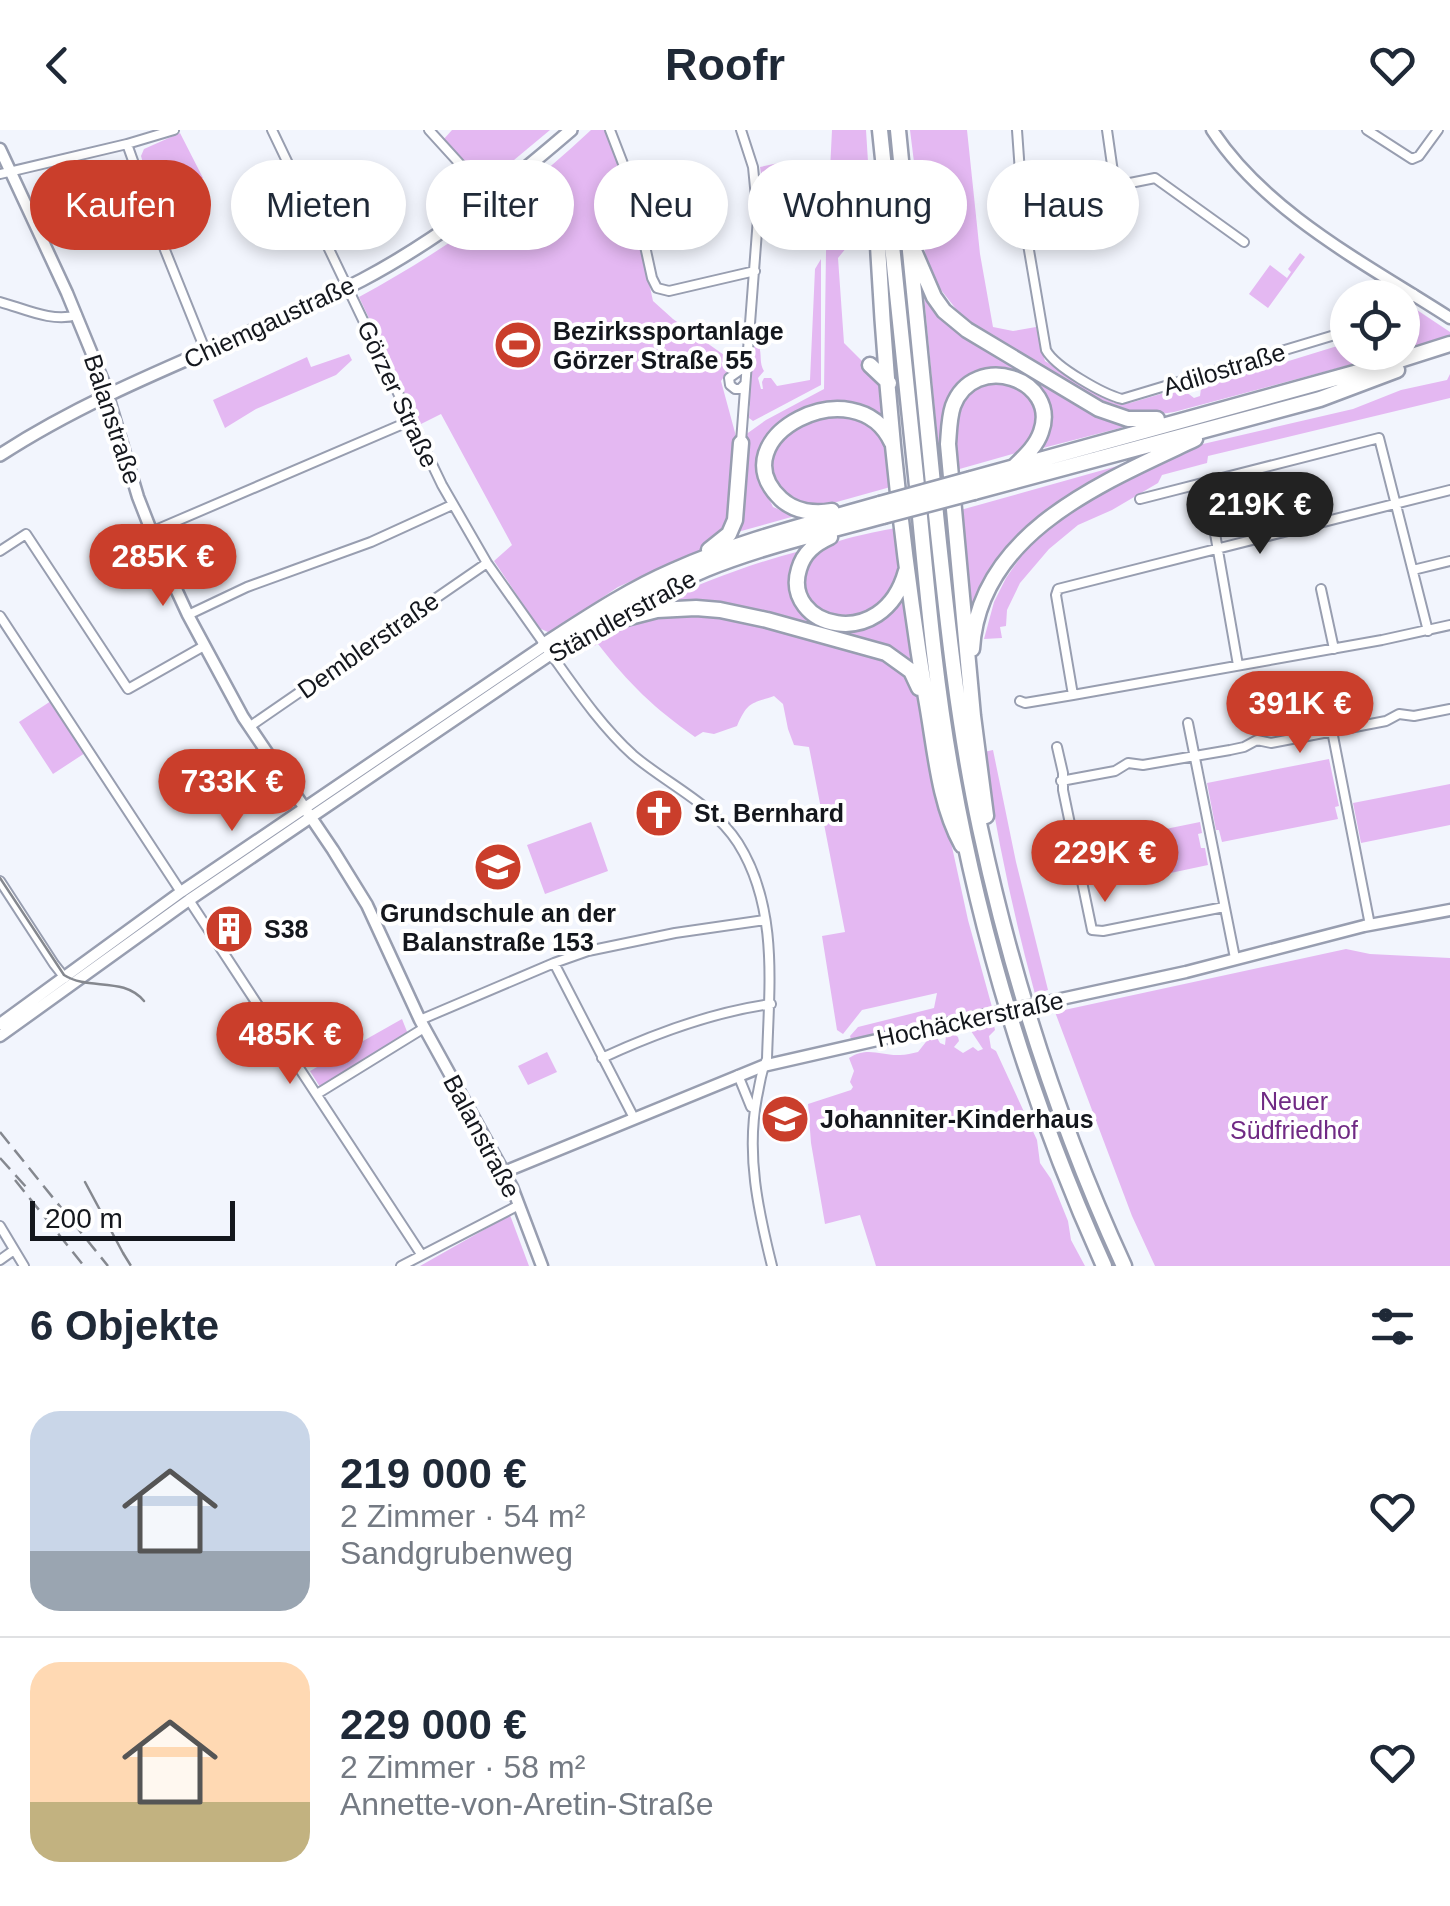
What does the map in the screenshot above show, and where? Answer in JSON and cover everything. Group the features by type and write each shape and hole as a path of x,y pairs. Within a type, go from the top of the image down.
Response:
{"highway":[{"path":"880,130 884,160"},
{"path":"898,130 901,160"},
{"path":"879,250 907,566 951,826 970,860"},
{"path":"893,250 938,689 952,776 992,951 1024,1062 1104,1266"},
{"path":"910,250 957,696 980,831 1025,1001 1066,1128 1124,1266"},
{"path":"915,250 944,311 1034,372 1114,416 1143,421 1176,415 1192,417"},
{"name":"Ständlerstraße","path":"973,485 1012,468 1448,349"},
{"name":"Ständlerstraße","path":"548,650 619,598 674,570 762,537 1320,399 1448,349"},
{"path":"870,365 889,383"},
{"path":"980,831 986,816 948,444 956,399 968,385 983,377 1000,374 1017,379 1041,406 1044,418 1035,445 1012,468"},
{"path":"879,509 860,505 825,512 788,505 771,486 765,459 770,444 788,424 804,416 840,409 869,416 878,423 896,454"},
{"path":"971,675 972,642 984,597 1016,548 1039,526 1118,476 1198,438 1232,428 1240,420"},
{"path":"674,570 729,534 735,520 741,443"},
{"name":"Ständlerstraße","path":"548,650 707,569 862,522 879,509"},
{"path":"862,522 816,544 803,560 798,571 798,592 813,613 840,624 854,624 876,616 895,599 907,566"},
{"path":"595,626 656,610 720,610 886,653 911,671 918,683 933,736"}],"main road":[{"name":"Chiemgaustraße","path":"535,160 572,130"},
{"name":"Chiemgaustraße","path":"0,455 109,396 348,287 426,241"}],"street":[{"path":"5,172 174,130"},
{"name":"Görzer Straße","path":"272,130 287,160"},
{"path":"428,130 456,160"},
{"path":"610,130 632,187 654,284 668,291 755,271"},
{"path":"741,130 753,167 758,230 741,443"},
{"name":"Adilostraße","path":"1017,130 1024,225 1046,350 1054,361 1114,398 1130,398 1330,337"},
{"path":"1107,130 1115,186 1155,178 1244,242"},
{"path":"1212,130 1240,168 1274,200 1392,280"},
{"path":"1368,130 1412,159 1419,156 1438,130"},
{"path":"127,144 206,352"},
{"name":"Balanstraße","path":"0,149 5,172 77,315 109,396 151,532 188,615 249,728 367,905 422,1024 504,1172 542,1266"},
{"name":"Görzer Straße","path":"330,250 410,421 487,564 599,718 631,753 714,814 748,860 759,893 770,961 768,1060 755,1108 752,1156 771,1264"},
{"path":"1420,298 1450,318"},
{"path":"0,302 49,316 77,315"},
{"path":"745,384 735,390 729,378 746,366"},
{"path":"151,532 410,421"},
{"path":"1140,499 1380,438 1428,631"},
{"path":"1206,482 1238,665"},
{"path":"1073,695 1058,589 1450,490"},
{"path":"188,615 452,505"},
{"path":"0,551 26,534 128,688 204,646"},
{"path":"1413,570 1450,562"},
{"name":"Demblerstraße","path":"249,728 487,564"},
{"path":"1321,590 1334,649"},
{"path":"0,616 421,1254"},
{"path":"1020,702 1334,649 1450,625"},
{"name":"Ständlerstraße","path":"0,1036 69,980 185,896 548,650"},
{"path":"1325,696 1370,924"},
{"path":"1062,781 1114,770 1128,763 1143,765 1244,747 1257,740 1271,743 1386,721 1400,714 1414,716 1450,709"},
{"path":"1188,723 1235,958"},
{"path":"1058,747 1092,930 1224,907"},
{"path":"0,881 69,980"},
{"name":"Hochäckerstraße","path":"504,1172 764,1066 1164,978 1370,924 1450,910"},
{"path":"317,1094 422,1024 554,963 644,938 764,920"},
{"path":"554,963 634,1118"},
{"name":"Ständlerstraße","path":"0,1024 69,980"},
{"path":"602,1058 664,1031 771,1004"},
{"path":"738,1075 751,1107 755,1108"},
{"path":"400,1266 519,1205"},
{"path":"0,1226 24,1266"},
{"path":"0,1260 14,1250"},
{"path":"758,1266 771,1264"}],"green space":[{"path":"452,130 550,130 514,160 462,160 443,140"},
{"name":"Bezirkssportanlage Görzer Straße 55","path":"591,130 604,130 618,160 594,160 594,250 642,250 653,301 724,355 742,353 740,363 721,381 737,440 727,528 712,545 618,587 550,633 539,628 494,561 512,545 441,414 419,425 359,297 438,250 574,250 574,160 557,160"},
{"path":"832,130 866,130 868,160 831,160"},
{"path":"910,130 967,130 980,254 993,327 1013,331 1036,327 1045,361 1114,403 1130,403 1181,388 1194,398 1200,396 1201,388 1330,348 1331,370 1154,415 1097,402 976,329 934,281 925,250 967,250 967,160 914,160"},
{"path":"180,133 194,160 142,160 144,149"},
{"path":"844,250 838,258 844,343 882,381 887,423 869,411 852,408 795,420 772,431 761,450 764,485 773,507 795,516 734,533 745,435 824,389 826,252"},
{"path":"1300,253 1305,257 1268,308 1249,294 1270,265 1287,278 1291,272 1288,269"},
{"path":"821,259 821,385 753,421 746,402 752,345 760,349 764,371 758,378 761,389 764,378 771,378 777,386 810,380 815,269"},
{"path":"926,295 957,328 1005,363 1080,407 1128,426 1039,449 1045,438 1025,379 965,382 945,472 941,473"},
{"path":"1420,312 1450,332 1450,337 1420,345"},
{"path":"349,354 352,360 336,375 256,409 225,428 213,400 307,357 311,367"},
{"path":"1450,374 1450,398 1208,456 1207,463 1162,475 1158,483 1078,525 1049,549 1020,583 1007,610 1006,626 1000,627 1002,638 984,639 994,602 1022,555 1041,534 1101,492 1203,444 1353,409 1401,390 1447,380"},
{"path":"1002,381 1022,390 1034,407 1036,424 1029,441 1016,453 956,470 953,439 958,412 973,392"},
{"path":"839,413 869,420 887,441 894,486 826,505 803,506 785,497 772,479 770,459 790,428"},
{"path":"1128,463 1022,536 971,625 957,511"},
{"path":"900,527 901,572 882,605 850,620 820,610 810,601 804,586 805,566 818,550"},
{"path":"800,551 795,598 799,610 821,625 850,629 877,623 892,611 904,590 915,666 892,651 654,604 726,574"},
{"path":"673,612 720,614 877,654 909,675 919,696 968,920 992,1007 851,1039 858,1027 934,1008 937,993 862,1010 843,1034 837,1030 822,936 845,932 809,747 794,745 783,704 774,696 760,701 747,708 737,726 695,737 643,695 598,644 584,651 581,646 617,627"},
{"path":"51,701 85,753 53,774 19,722"},
{"path":"993,750 1048,990 1035,994 994,813 984,752"},
{"path":"1329,759 1338,819 1222,842 1207,783"},
{"path":"1450,784 1450,825 1361,843 1353,803"},
{"path":"591,822 608,871 545,894 527,845"},
{"path":"1200,822 1202,833 1198,834 1208,865 1147,878 1144,868 1088,879 1082,846"},
{"name":"Neuer Südfriedhof","path":"1346,949 1450,958 1450,1266 1155,1266 1132,1216 1055,1012"},
{"path":"402,1019 408,1034 320,1087 310,1071"},
{"path":"993,1021 991,1048 996,1051 1037,1140 1040,1163 1051,1179 1068,1221 1071,1240 1085,1266 876,1266 860,1215 825,1224 808,1104 851,1090 854,1071 849,1058 856,1054 918,1052 929,1038 936,1036 945,1045 946,1036 953,1033 959,1041 954,1047 963,1053 973,1047 978,1051 983,1049 969,1028"},
{"path":"547,1052 557,1072 528,1085 518,1066"},
{"path":"510,1215 529,1266 420,1266"}],"tram line":[{"path":"0,878 64,975 126,989 144,1001"},
{"path":"85,1182 123,1253"}],"railway":[{"path":"0,1132 108,1266"},
{"path":"0,1158 27,1188"},
{"path":"15,1180 84,1266"},
{"path":"123,1253 131,1266"}],"place":[{"name":"Bezirkssportanlage Görzer Straße 55","path":"518,345"},
{"name":"St. Bernhard","path":"659,813"},
{"name":"Grundschule an der Balanstraße 153","path":"498,867"},
{"name":"S38","path":"229,929"},
{"name":"Johanniter-Kinderhaus","path":"785,1119"}]}
